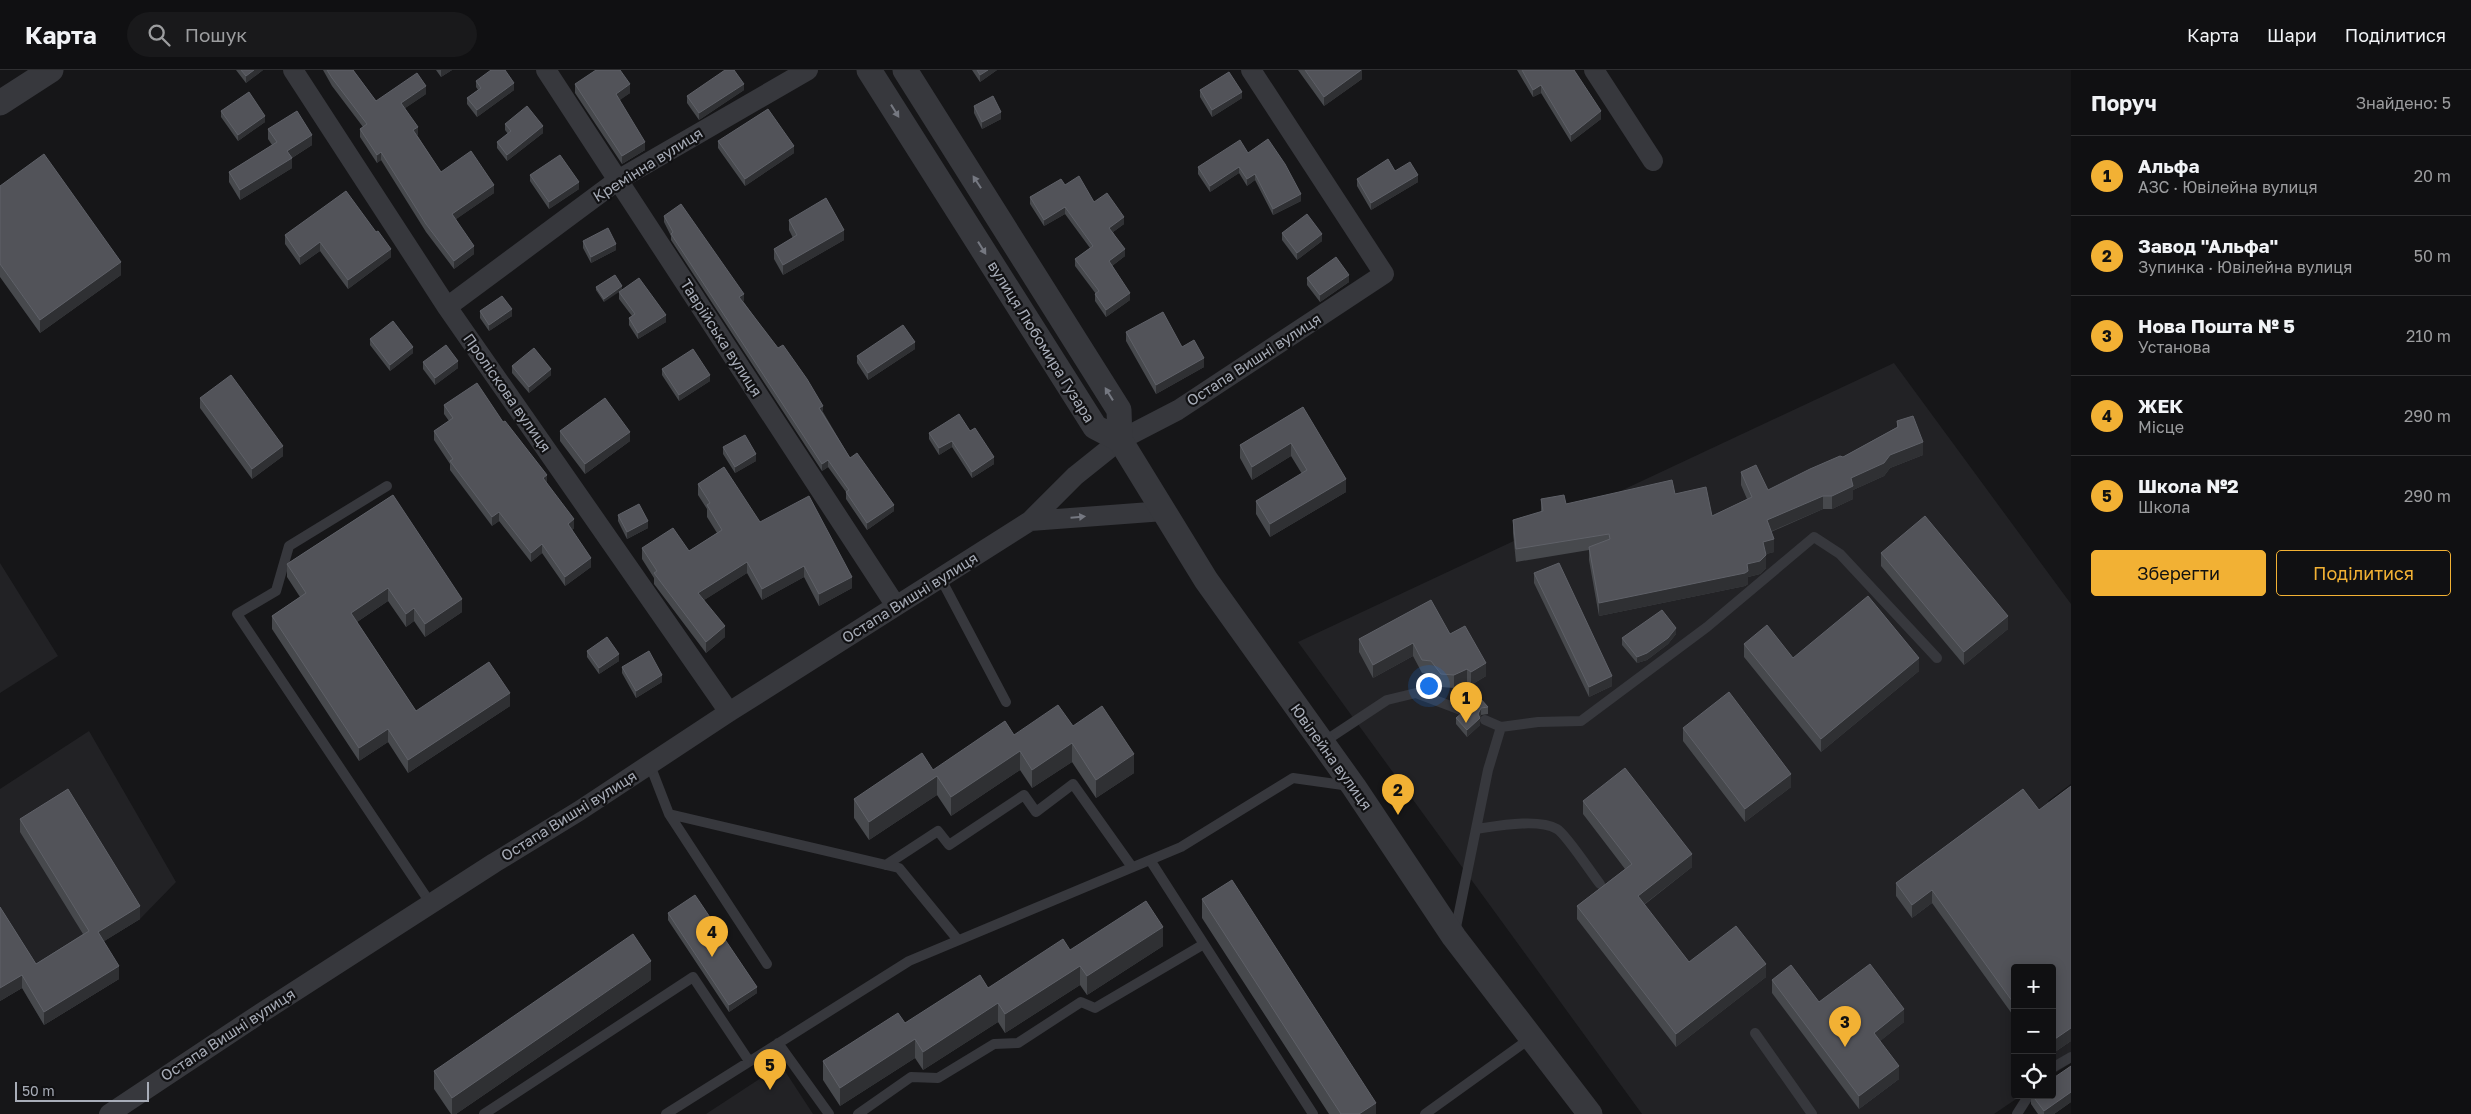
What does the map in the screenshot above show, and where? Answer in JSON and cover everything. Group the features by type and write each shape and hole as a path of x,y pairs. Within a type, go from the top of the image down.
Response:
{"street":[{"path":"0,103 51,70"},
{"name":"Проліскова вулиця","path":"292,70 447,307 729,712"},
{"name":"Таврійська вулиця","path":"546,70 896,606"},
{"name":"Кремінна вулиця","path":"447,307 618,180 781,77 808,70"},
{"name":"вулиця Любомира Гузара","path":"868,70 1095,427 1120,440 1119,410 905,70"},
{"name":"Остапа Вишні вулиця","path":"110,1114 431,904 1030,521 1075,476 1120,440 1178,410 1384,274 1252,70"},
{"path":"1594,70 1653,161"},
{"name":"Ювілейна вулиця","path":"1120,440 1237,626 1354,787 1454,936 1590,1114"},
{"path":"1030,521 1164,511"}],"lane":[{"path":"387,486 289,546 276,591 237,614 431,904"},
{"path":"1485,720 1501,727 1538,722 1581,721 1707,627 1814,537 1840,554 1937,658"},
{"path":"941,579 1006,702"},
{"path":"1322,743 1387,700 1416,693 1469,713"},
{"path":"1454,936 1488,770 1501,727"},
{"path":"650,765 668,814 767,964"},
{"path":"666,1114 908,961 1181,847 1293,778 1354,787"},
{"path":"886,865 938,831 949,845 1024,795 1036,812 1073,784 1132,868"},
{"path":"668,814 899,868 958,940"},
{"path":"1476,829 1508,824 1544,825 1558,829 1600,884"},
{"path":"1150,860 1313,1114"},
{"path":"858,1114 911,1077 938,1078 994,1044 1018,1042 1081,1002 1095,1008 1204,944"},
{"path":"484,1114 693,977 750,1061"},
{"path":"1755,1033 1812,1114"},
{"path":"1425,1114 1532,1037"},
{"path":"778,1043 829,1114"},
{"path":"2056,1066 2071,1057"},
{"path":"2018,1114 2027,1099"}],"shaded area":[{"path":"1894,363 2071,604 2071,784 2048,801 2071,832 2071,1063 2056,1072 2056,964 2011,964 2011,1099 2016,1099 1994,1114 1642,1114 1298,642"},
{"path":"0,563 58,656 0,693"},
{"path":"89,731 176,882 140,919 98,945 119,979 44,1025 22,988 0,1001 0,789"},
{"path":"781,1065 813,1114 706,1114"}],"building":[{"path":"241,70 254,70 246,76"},
{"path":"327,70 353,70 376,101 417,73 426,86 401,103 418,127 413,130 441,172 471,151 494,185 452,214 474,246 454,261 426,224 381,152 377,155 360,129 367,124"},
{"path":"491,70 505,70 514,83 477,110 467,98 481,88 476,81"},
{"path":"596,70 620,70 630,84 616,94 645,142 622,156 575,84"},
{"path":"725,70 734,70 744,84 699,113 687,96"},
{"path":"977,70 988,70 980,75"},
{"path":"1305,70 1361,70 1324,97"},
{"path":"1522,70 1574,70 1601,111 1571,135 1541,85 1533,90"},
{"path":"1229,72 1242,92 1212,110 1200,90"},
{"path":"249,92 265,116 238,135 221,111"},
{"path":"993,96 1001,112 982,122 974,106"},
{"path":"527,106 543,126 507,155 497,142 511,131 505,124"},
{"path":"768,109 794,146 745,179 718,141"},
{"path":"297,111 312,135 287,151 292,158 240,190 229,172 277,142 268,129"},
{"path":"1268,139 1285,164 1301,194 1273,209 1255,174 1247,179 1239,167 1210,186 1198,167 1240,140 1248,153"},
{"path":"44,154 121,262 40,320 0,264 0,186"},
{"path":"560,155 579,182 549,202 530,175"},
{"path":"1388,159 1395,171 1410,162 1418,175 1371,203 1357,179"},
{"path":"1079,176 1094,202 1107,193 1124,217 1109,228 1125,249 1109,261 1130,293 1106,310 1095,294 1099,291 1075,259 1093,246 1065,207 1044,220 1030,197 1061,179 1065,185"},
{"path":"346,191 391,249 348,280 320,242 300,257 285,235"},
{"path":"826,198 844,230 783,265 774,249 797,235 789,220"},
{"path":"681,204 744,294 739,297 778,348 783,345 807,379 823,406 819,408 850,458 857,453 894,505 867,523 846,492 849,490 828,460 822,464 671,234 673,232 664,216"},
{"path":"1307,214 1322,234 1297,253 1282,233"},
{"path":"608,228 616,244 591,257 583,241"},
{"path":"1336,257 1349,275 1320,295 1307,278"},
{"path":"615,275 622,286 604,299 596,287"},
{"path":"639,278 666,315 638,333 629,318 635,314 619,292"},
{"path":"502,296 512,309 489,325 480,311"},
{"path":"1163,312 1182,347 1194,340 1204,358 1156,385 1126,332"},
{"path":"393,321 413,347 390,365 370,339"},
{"path":"903,325 915,342 868,373 857,356"},
{"path":"446,345 458,361 435,378 423,362"},
{"path":"534,348 551,369 529,387 512,366"},
{"path":"693,349 710,375 679,395 662,369"},
{"path":"231,375 283,446 252,469 200,398"},
{"path":"477,383 503,422 505,421 547,475 543,478 574,519 568,524 591,558 565,577 542,544 531,553 499,512 492,517 450,461 453,459 434,431 453,418 444,405"},
{"path":"605,398 630,432 585,464 560,431"},
{"path":"1303,407 1346,479 1270,524 1256,501 1307,470 1291,443 1252,467 1240,445"},
{"path":"959,414 970,431 975,428 994,457 972,472 952,441 939,448 929,433"},
{"path":"1913,416 1923,442 1890,455 1884,463 1851,478 1853,486 1832,496 1823,496 1767,520 1774,539 1763,542 1766,555 1760,561 1747,564 1748,571 1745,573 1599,603 1589,547 1610,539 1609,534 1516,549 1513,520 1543,511 1541,499 1564,495 1566,504 1672,480 1675,494 1706,487 1712,516 1752,497 1741,472 1756,465 1768,490 1810,469 1840,456 1843,457 1898,427 1897,421"},
{"path":"745,435 756,454 735,467 723,447"},
{"path":"724,467 760,522 809,496 852,577 819,594 804,566 762,589 747,562 698,593 725,626 706,642 654,573 657,571 642,548 673,528 689,551 722,530 707,505 710,503 698,484"},
{"path":"393,495 462,599 425,624 414,608 406,614 388,588 351,613 416,711 489,662 510,693 408,760 388,729 359,748 272,616 306,593 287,564"},
{"path":"639,504 648,521 627,532 618,515"},
{"path":"1925,516 2008,616 1964,652 1881,553"},
{"path":"1559,563 1612,676 1589,687 1534,573"},
{"path":"1868,596 1919,658 1821,739 1744,644 1767,625 1793,658"},
{"path":"1431,600 1450,634 1465,626 1486,663 1471,672 1467,669 1454,675 1441,674 1431,661 1422,660 1413,643 1373,665 1359,639"},
{"path":"1662,610 1676,628 1668,638 1647,653 1637,657 1622,638"},
{"path":"607,637 619,654 599,668 587,651"},
{"path":"649,651 662,675 636,691 622,667"},
{"path":"1729,692 1791,774 1745,809 1683,728"},
{"path":"1479,697 1488,707 1481,708 1478,714 1480,718 1467,730 1456,718 1463,712 1470,713 1474,711 1476,706 1474,702"},
{"path":"1058,705 1073,726 1102,706 1134,754 1096,780 1072,743 1032,770 1020,751 951,797 937,776 869,822 854,799 922,753 933,770 1005,721 1014,735"},
{"path":"1625,768 1692,854 1638,896 1689,962 1736,926 1766,964 1676,1034 1577,906 1632,864 1583,801"},
{"path":"2071,786 2071,1028 2056,1038 2056,964 2011,964 2011,999 1932,890 1912,905 1896,883 2023,789 2039,810"},
{"path":"68,789 140,906 98,932 119,966 44,1012 22,975 0,988 0,907 36,964 89,931 20,819"},
{"path":"1232,880 1376,1103 1359,1114 1341,1114 1202,899"},
{"path":"695,895 757,987 729,1005 668,913"},
{"path":"1146,901 1163,927 1087,976 1080,966 1005,1014 998,1003 923,1052 915,1039 840,1088 823,1061 898,1013 905,1023 980,975 988,988 1063,939 1070,950"},
{"path":"633,934 651,961 452,1098 434,1071"},
{"path":"1870,964 1904,1009 1874,1033 1899,1066 1859,1096 1772,980 1791,965 1819,1002"},
{"path":"2071,1066 2071,1092 2044,1111 2035,1099 2056,1099 2056,1076"}],"place":[{"name":"Альфа","path":"1466,723"},
{"name":"Завод \"Альфа\"","path":"1398,815"},
{"name":"ЖЕК","path":"712,957"},
{"name":"Нова Пошта № 5","path":"1845,1047"},
{"name":"Школа №2","path":"770,1090"}]}
